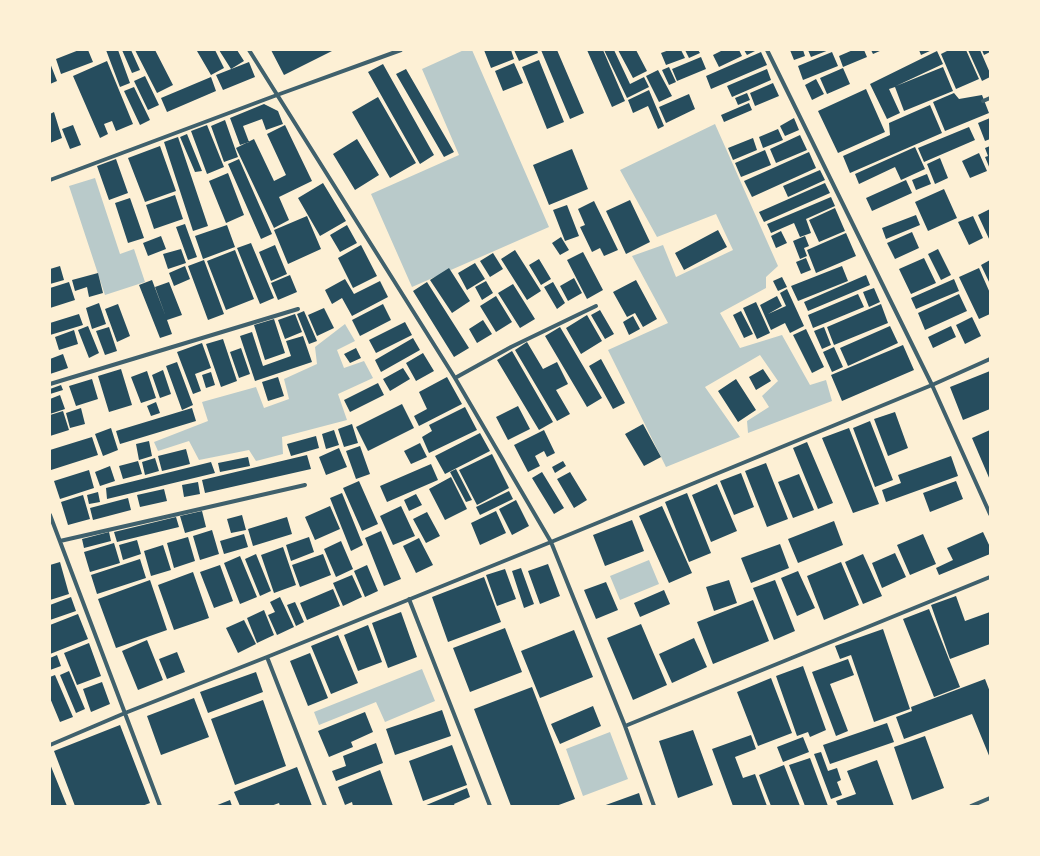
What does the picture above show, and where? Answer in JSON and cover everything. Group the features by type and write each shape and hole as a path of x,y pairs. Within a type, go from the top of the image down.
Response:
{"street":[{"path":"249,50 456,378 551,542 625,726 654,806"},
{"path":"50,180 276,95 401,50"},
{"path":"767,50 932,385 990,514"},
{"path":"983,100 990,98"},
{"path":"456,378 511,347 596,306"},
{"path":"50,384 298,309"},
{"path":"50,745 125,713 268,657 409,598 551,542 932,385 990,359"},
{"path":"60,541 305,486"},
{"path":"50,515 160,806"},
{"path":"625,726 990,578"},
{"path":"409,598 490,806"},
{"path":"268,657 325,806"},
{"path":"971,806 990,798"}],"shaded area":[{"path":"464,50 472,50 549,227 412,287 371,194 459,155 422,69"},
{"path":"715,124 778,266 766,277 766,288 720,313 740,348 782,335 810,385 826,380 832,401 748,433 747,421 769,407 762,396 778,381 760,355 705,387 740,437 666,467 608,350 668,323 632,256 663,245 676,277 733,250 716,214 657,237 620,170"},
{"path":"95,178 120,254 134,249 145,282 105,295 69,186"},
{"path":"345,324 355,341 337,350 344,368 364,361 373,378 338,394 347,420 282,437 283,454 256,461 249,450 199,460 189,441 158,451 154,442 208,421 202,402 256,387 264,408 289,399 284,379 317,364 315,347"},
{"path":"649,560 659,584 620,600 610,576"},
{"path":"422,669 435,701 385,722 376,702 319,725 314,712"},
{"path":"610,732 628,779 583,796 566,749"}],"building":[{"path":"79,50 88,50 93,62 61,74 56,59"},
{"path":"106,50 118,50 130,83 120,87"},
{"path":"122,50 131,50 140,70 132,73"},
{"path":"135,50 155,50 173,85 157,93"},
{"path":"215,50 224,68 211,75 197,51"},
{"path":"219,50 237,50 244,61 231,69"},
{"path":"271,50 334,50 284,75"},
{"path":"484,50 511,50 514,59 491,68"},
{"path":"514,50 537,50 538,53 519,61"},
{"path":"541,50 557,50 584,113 570,119"},
{"path":"587,50 603,50 625,101 612,107"},
{"path":"604,50 614,50 630,84 644,77 649,87 627,98"},
{"path":"618,50 636,50 647,71 633,78"},
{"path":"669,50 681,50 685,58 666,65 661,53"},
{"path":"685,50 698,50 700,53 689,58"},
{"path":"723,50 739,50 742,56 719,67 713,55"},
{"path":"744,50 757,50 747,55"},
{"path":"790,50 803,50 805,56 794,60"},
{"path":"808,50 829,50 811,57"},
{"path":"853,50 864,50 867,57 843,67 839,56"},
{"path":"871,50 882,50 873,54"},
{"path":"919,50 932,50 921,55"},
{"path":"949,50 966,50 979,79 956,89 941,54"},
{"path":"968,50 980,50 990,73 990,77 982,81"},
{"path":"982,50 990,50 990,52 984,55"},
{"path":"937,51 943,64 896,86 943,67 953,91 904,111 895,87 889,89 900,113 887,119 870,84"},
{"path":"761,52 767,65 711,89 706,76"},
{"path":"832,52 838,66 803,80 798,66"},
{"path":"701,57 706,69 677,81 672,69"},
{"path":"539,60 564,122 547,129 522,67"},
{"path":"107,61 133,124 116,131 112,121 104,124 108,134 100,138 73,76"},
{"path":"249,62 255,77 223,90 216,75"},
{"path":"50,63 57,81 50,84"},
{"path":"514,63 523,83 503,91 495,71"},
{"path":"383,64 434,155 420,164 368,72"},
{"path":"669,67 676,82 669,85 662,70"},
{"path":"843,68 850,84 827,94 820,78"},
{"path":"406,69 454,152 444,157 396,74"},
{"path":"767,69 771,80 732,97 727,86"},
{"path":"658,70 672,96 659,102 646,76"},
{"path":"145,76 159,105 148,110 134,81"},
{"path":"211,77 216,91 167,112 161,98"},
{"path":"816,79 824,94 812,100 805,85"},
{"path":"773,83 779,96 755,106 750,93"},
{"path":"134,87 150,120 140,125 124,91"},
{"path":"866,89 885,132 838,153 818,111"},
{"path":"649,90 664,126 658,129 648,106 633,113 628,100"},
{"path":"747,93 750,100 738,105 735,98"},
{"path":"954,93 959,99 982,95 989,113 945,131 933,102"},
{"path":"689,94 695,109 666,123 659,107"},
{"path":"378,97 416,163 390,178 352,112"},
{"path":"749,103 752,110 724,122 721,115"},
{"path":"264,104 278,111 283,124 266,130 262,119 243,126 249,142 240,145 230,118"},
{"path":"930,105 942,133 850,173 843,156 890,135 889,123"},
{"path":"54,112 62,138 50,143 50,114"},
{"path":"794,118 799,130 785,136 780,126"},
{"path":"990,118 990,139 985,141 978,123"},
{"path":"225,120 238,157 224,162 211,126"},
{"path":"73,125 81,145 70,149 62,129"},
{"path":"207,125 224,167 207,174 191,131"},
{"path":"285,125 312,181 279,197 289,220 274,228 236,148 254,139 274,181 286,175 267,134"},
{"path":"969,127 975,140 924,162 918,148"},
{"path":"778,129 783,140 763,148 759,137"},
{"path":"187,134 202,171 195,172 180,137"},
{"path":"800,135 807,150 776,163 770,149"},
{"path":"178,137 208,226 193,231 164,142"},
{"path":"753,138 757,150 733,160 728,148"},
{"path":"357,139 379,175 355,190 333,154"},
{"path":"160,146 176,191 145,202 128,158"},
{"path":"990,146 990,169 985,157 988,156 985,148"},
{"path":"915,147 925,169 901,180 895,167 859,184 855,174"},
{"path":"572,149 588,189 549,205 533,165"},
{"path":"765,150 771,165 741,177 735,163"},
{"path":"809,152 816,168 752,197 744,181"},
{"path":"979,153 987,171 970,178 962,161"},
{"path":"940,158 948,178 935,184 927,164"},
{"path":"116,159 128,193 109,200 97,166"},
{"path":"239,159 272,234 261,239 228,164"},
{"path":"820,170 825,180 788,197 783,186"},
{"path":"228,173 244,215 226,223 209,181"},
{"path":"927,174 931,184 916,190 912,180"},
{"path":"906,180 912,193 872,211 866,198"},
{"path":"323,183 346,221 320,236 298,198"},
{"path":"825,183 830,193 764,222 759,212"},
{"path":"944,189 957,218 928,231 915,202"},
{"path":"175,195 183,219 154,229 146,205"},
{"path":"831,197 835,206 806,219 811,233 800,237 794,223 771,233 767,224"},
{"path":"130,198 144,238 128,243 115,203"},
{"path":"630,200 650,242 626,254 606,211"},
{"path":"594,201 618,250 604,256 600,248 592,252 580,227 585,225 578,209"},
{"path":"567,205 579,236 565,241 553,210"},
{"path":"835,208 845,231 819,242 809,220"},
{"path":"990,209 990,241 978,215"},
{"path":"916,215 920,225 886,239 882,228"},
{"path":"307,216 321,249 288,264 274,230"},
{"path":"973,216 983,238 969,245 958,222"},
{"path":"185,224 197,257 188,260 176,227"},
{"path":"227,225 235,247 203,259 195,236"},
{"path":"347,225 357,243 340,252 330,235"},
{"path":"718,230 727,247 684,270 675,253"},
{"path":"781,231 787,243 776,248 771,236"},
{"path":"912,232 919,248 895,259 887,243"},
{"path":"846,233 856,256 816,273 807,250"},
{"path":"161,236 166,249 148,256 143,243"},
{"path":"805,236 809,246 804,248 807,256 800,259 793,241"},
{"path":"561,237 569,250 560,255 552,243"},
{"path":"251,243 274,298 260,304 237,248"},
{"path":"275,245 287,274 271,281 259,252"},
{"path":"361,245 377,276 353,288 338,258"},
{"path":"181,249 186,263 168,269 163,254"},
{"path":"938,249 951,275 941,280 928,254"},
{"path":"235,250 254,299 226,310 207,261"},
{"path":"515,250 541,291 527,300 501,259"},
{"path":"583,252 603,290 587,299 567,260"},
{"path":"493,253 503,269 490,277 480,261"},
{"path":"806,258 811,270 801,274 796,262"},
{"path":"924,258 936,283 911,294 899,269"},
{"path":"539,259 551,279 541,285 529,265"},
{"path":"204,260 224,314 208,320 188,266"},
{"path":"990,260 990,284 981,265"},
{"path":"475,263 485,279 467,290 458,273"},
{"path":"60,266 64,280 50,284 50,269"},
{"path":"185,266 190,279 174,286 169,273"},
{"path":"842,266 848,281 798,301 791,286"},
{"path":"449,268 470,301 452,313 430,280"},
{"path":"979,268 990,293 990,314 979,319 959,277"},
{"path":"98,273 103,293 89,297 87,287 75,291 72,280"},
{"path":"290,275 297,292 278,300 271,283"},
{"path":"866,275 870,285 808,311 804,302"},
{"path":"782,277 787,287 778,291 773,281"},
{"path":"574,278 582,293 568,301 560,286"},
{"path":"345,279 354,294 380,281 388,297 352,316 342,298 332,304 325,290"},
{"path":"954,279 959,291 916,309 911,298"},
{"path":"152,280 166,317 155,287 169,282 182,315 167,320 172,334 160,338 139,285"},
{"path":"636,280 657,319 643,327 635,313 627,317 613,292"},
{"path":"486,281 493,293 482,300 475,287"},
{"path":"69,282 75,300 50,308 50,288"},
{"path":"427,282 469,348 454,357 413,291"},
{"path":"553,282 565,303 557,309 544,287"},
{"path":"513,284 535,319 520,328 498,293"},
{"path":"874,288 880,302 869,307 863,292"},
{"path":"787,289 804,326 790,333 785,323 771,330 760,305 777,296 782,306 768,314 786,306 780,293"},
{"path":"858,294 864,307 813,328 808,315"},
{"path":"959,294 967,311 925,330 918,313"},
{"path":"496,296 512,322 496,332 480,306"},
{"path":"756,302 770,333 757,339 743,308"},
{"path":"99,303 106,324 92,329 86,308"},
{"path":"118,304 130,336 117,342 105,309"},
{"path":"383,304 391,320 360,336 352,320"},
{"path":"881,304 888,323 834,345 827,327"},
{"path":"324,308 334,328 317,336 308,315"},
{"path":"600,310 614,334 605,339 591,315"},
{"path":"304,311 317,341 309,344 297,314"},
{"path":"741,311 753,334 744,338 733,315"},
{"path":"79,314 83,325 50,335 50,323"},
{"path":"295,314 302,332 285,339 278,320"},
{"path":"587,315 602,341 581,354 566,328"},
{"path":"633,316 640,329 629,335 623,322"},
{"path":"972,317 981,336 965,344 956,325"},
{"path":"274,319 285,353 265,360 254,325"},
{"path":"483,320 492,334 477,343 469,329"},
{"path":"405,322 412,335 376,353 369,340"},
{"path":"88,326 99,353 89,358 78,330"},
{"path":"890,326 898,343 848,366 840,348"},
{"path":"951,326 956,337 933,348 928,337"},
{"path":"109,327 117,351 105,355 96,331"},
{"path":"560,327 602,398 587,407 545,336"},
{"path":"824,327 831,345 822,349 814,331"},
{"path":"806,329 824,367 812,373 793,335"},
{"path":"74,330 78,344 59,350 55,337"},
{"path":"252,332 263,366 291,356 286,341 303,336 312,362 255,381 240,336"},
{"path":"413,338 420,350 381,372 375,360"},
{"path":"223,339 237,381 221,387 206,344"},
{"path":"527,342 543,369 557,362 568,384 556,390 570,414 557,421 515,350"},
{"path":"202,343 211,368 195,374 201,391 193,394 177,352"},
{"path":"903,345 914,370 842,401 831,375"},
{"path":"834,347 843,367 832,372 823,352"},
{"path":"241,348 250,374 239,378 230,352"},
{"path":"356,348 361,358 350,363 344,354"},
{"path":"512,351 553,422 539,430 497,360"},
{"path":"423,353 434,371 416,381 406,363"},
{"path":"63,354 68,368 50,374 50,359"},
{"path":"601,359 625,403 613,409 589,366"},
{"path":"177,362 193,405 182,410 166,366"},
{"path":"403,368 410,379 390,391 383,379"},
{"path":"121,369 132,405 109,412 98,376"},
{"path":"763,369 771,381 756,390 749,377"},
{"path":"163,370 171,394 160,398 152,375"},
{"path":"147,371 156,398 141,403 131,377"},
{"path":"990,371 990,409 963,420 950,387"},
{"path":"211,372 215,385 206,388 202,375"},
{"path":"278,377 284,396 268,401 262,382"},
{"path":"447,377 462,404 419,426 414,416 427,409 419,392"},
{"path":"92,379 98,399 76,406 69,386"},
{"path":"736,379 756,410 738,422 718,391"},
{"path":"378,383 384,395 350,412 344,400"},
{"path":"61,385 63,390 50,394 50,389"},
{"path":"60,395 65,409 50,414 50,399"},
{"path":"156,402 160,413 151,416 147,406"},
{"path":"402,404 414,428 368,451 356,427"},
{"path":"518,406 530,429 508,440 496,417"},
{"path":"465,407 477,430 429,453 422,437 432,431 429,425"},
{"path":"81,408 85,424 70,428 66,413"},
{"path":"192,408 196,421 120,444 116,431"},
{"path":"63,411 69,430 50,436 50,415"},
{"path":"895,412 908,448 888,456 874,419"},
{"path":"870,421 893,480 875,487 853,428"},
{"path":"352,424 358,443 344,447 338,429"},
{"path":"643,424 661,457 644,466 625,434"},
{"path":"111,428 118,450 103,456 95,434"},
{"path":"849,428 879,504 853,513 822,438"},
{"path":"334,430 339,445 326,449 322,434"},
{"path":"544,430 555,453 547,457 544,451 535,456 540,466 528,472 514,445"},
{"path":"990,430 990,480 972,438"},
{"path":"480,433 490,451 445,474 435,456"},
{"path":"316,436 319,448 291,456 287,444"},
{"path":"92,437 98,455 51,470 50,450"},
{"path":"149,441 152,456 139,460 136,444"},
{"path":"807,442 833,503 818,509 793,448"},
{"path":"420,443 427,457 411,464 404,451"},
{"path":"360,446 370,474 356,479 346,451"},
{"path":"339,448 347,467 326,475 319,457"},
{"path":"186,449 190,464 162,471 158,456"},
{"path":"492,454 509,488 477,505 459,470"},
{"path":"307,455 311,469 205,493 202,480"},
{"path":"951,456 958,476 886,502 882,490 901,483 898,475"},
{"path":"248,457 250,466 220,472 218,463"},
{"path":"155,458 159,471 145,475 142,462"},
{"path":"138,461 142,474 123,479 119,466"},
{"path":"563,461 566,466 555,473 552,467"},
{"path":"211,462 215,473 107,499 106,488"},
{"path":"766,463 788,519 767,527 745,471"},
{"path":"431,464 438,480 387,502 380,486"},
{"path":"110,466 115,481 100,486 95,472"},
{"path":"456,469 472,500 466,502 450,472"},
{"path":"89,470 94,488 60,499 54,481"},
{"path":"542,472 564,508 554,514 532,478"},
{"path":"570,472 587,500 574,508 557,479"},
{"path":"741,473 754,507 734,515 720,481"},
{"path":"799,474 814,510 793,518 778,482"},
{"path":"451,477 467,509 445,520 429,489"},
{"path":"359,481 378,524 362,531 343,488"},
{"path":"956,481 963,499 930,512 923,493"},
{"path":"198,482 200,494 184,497 182,485"},
{"path":"717,484 737,531 711,542 692,495"},
{"path":"164,489 167,501 140,507 137,495"},
{"path":"509,491 513,499 480,515 476,507"},
{"path":"98,492 100,502 89,504 87,495"},
{"path":"342,493 363,545 351,551 330,498"},
{"path":"687,493 711,553 689,562 665,502"},
{"path":"416,494 422,505 409,511 404,500"},
{"path":"83,495 90,519 68,525 61,502"},
{"path":"128,498 131,510 93,520 90,508"},
{"path":"516,500 529,526 512,535 499,509"},
{"path":"330,506 340,529 315,540 305,517"},
{"path":"401,506 415,536 393,545 380,516"},
{"path":"662,506 692,573 669,583 639,516"},
{"path":"202,511 206,527 185,533 180,516"},
{"path":"496,511 506,533 480,545 471,523"},
{"path":"427,512 440,536 426,543 413,519"},
{"path":"242,515 246,530 231,533 227,519"},
{"path":"176,517 179,527 117,542 114,532"},
{"path":"287,517 292,534 253,546 248,529"},
{"path":"632,520 644,551 605,566 593,535"},
{"path":"834,521 843,545 798,563 788,539"},
{"path":"212,530 219,554 200,560 193,536"},
{"path":"381,531 401,579 384,586 365,538"},
{"path":"109,532 111,541 84,548 82,539"},
{"path":"983,532 990,547 990,554 939,575 936,568 953,560 947,548"},
{"path":"244,534 248,547 224,554 220,541"},
{"path":"923,534 936,564 910,575 897,545"},
{"path":"188,537 195,561 174,568 167,543"},
{"path":"309,537 314,552 291,561 286,545"},
{"path":"419,538 433,565 416,573 403,546"},
{"path":"137,540 141,554 123,560 119,545"},
{"path":"341,541 353,569 336,577 324,549"},
{"path":"114,543 120,563 90,572 84,552"},
{"path":"780,544 789,568 751,583 741,558"},
{"path":"163,545 171,570 151,576 144,551"},
{"path":"283,547 296,585 274,593 261,555"},
{"path":"895,553 906,577 882,588 872,563"},
{"path":"256,554 271,591 260,596 245,559"},
{"path":"323,554 331,575 300,587 292,565"},
{"path":"863,554 882,596 863,604 845,562"},
{"path":"240,556 257,597 240,604 224,563"},
{"path":"140,559 146,578 97,594 91,575"},
{"path":"60,562 69,594 50,600 50,565"},
{"path":"841,562 859,605 824,620 807,576"},
{"path":"548,564 560,596 540,604 528,571"},
{"path":"220,565 233,601 214,608 200,572"},
{"path":"367,565 378,591 365,597 354,571"},
{"path":"521,568 534,604 524,608 512,571"},
{"path":"505,569 516,599 497,606 486,575"},
{"path":"798,571 815,608 797,616 781,578"},
{"path":"193,572 209,618 174,630 158,585"},
{"path":"352,575 362,597 343,606 333,583"},
{"path":"484,577 501,622 448,642 432,597"},
{"path":"150,580 167,630 116,648 98,599"},
{"path":"729,580 737,603 714,611 706,587"},
{"path":"775,580 795,631 774,640 753,588"},
{"path":"606,582 618,610 596,619 584,590"},
{"path":"333,589 340,606 307,620 300,603"},
{"path":"664,590 670,604 640,617 634,603"},
{"path":"956,596 965,621 990,612 990,644 950,659 931,605"},
{"path":"71,597 76,611 50,620 50,605"},
{"path":"280,597 294,627 277,635 268,615 275,612 270,602"},
{"path":"753,600 769,641 713,664 697,622"},
{"path":"295,602 304,622 296,626 287,605"},
{"path":"929,609 960,687 934,697 903,619"},
{"path":"264,610 274,635 257,643 247,618"},
{"path":"401,612 417,657 388,668 372,623"},
{"path":"78,614 88,639 50,654 50,625"},
{"path":"244,620 256,644 238,653 226,628"},
{"path":"641,624 667,685 633,700 607,638"},
{"path":"368,625 382,662 358,671 344,635"},
{"path":"505,628 522,672 470,692 453,648"},
{"path":"883,629 910,709 874,722 851,655 840,659 835,646"},
{"path":"574,630 593,677 540,698 521,651"},
{"path":"338,635 358,683 331,694 311,646"},
{"path":"694,638 707,667 672,683 659,654"},
{"path":"147,640 163,680 138,690 122,651"},
{"path":"89,643 101,676 77,685 64,653"},
{"path":"177,652 185,672 167,679 159,659"},
{"path":"310,653 328,698 308,706 290,661"},
{"path":"57,655 61,666 50,670 50,658"},
{"path":"848,659 854,675 830,684 848,731 836,736 812,672"},
{"path":"803,666 826,730 810,737 808,732 797,736 776,676"},
{"path":"69,671 85,709 76,713 60,675"},
{"path":"256,672 263,692 208,713 200,692"},
{"path":"55,675 73,717 60,722 50,698 50,677"},
{"path":"771,678 792,733 758,746 737,692"},
{"path":"985,679 990,692 990,758 972,714 904,739 896,717 912,711 911,707"},
{"path":"102,682 110,704 91,712 83,689"},
{"path":"532,687 575,799 556,806 511,806 474,709"},
{"path":"194,698 209,737 161,755 147,716"},
{"path":"263,700 286,766 235,785 211,719"},
{"path":"593,706 601,726 560,744 551,724"},
{"path":"442,710 451,736 395,755 386,729"},
{"path":"365,712 373,732 351,742 353,747 329,757 318,731"},
{"path":"887,723 894,742 830,764 823,745"},
{"path":"120,725 150,803 142,806 75,806 54,751"},
{"path":"693,730 713,785 678,798 659,741"},
{"path":"751,735 756,749 735,757 743,778 755,774 767,806 733,806 712,749"},
{"path":"925,736 944,788 912,800 894,747"},
{"path":"803,737 809,752 783,762 777,747"},
{"path":"376,743 383,763 336,781 332,771 346,766 343,756"},
{"path":"452,745 467,785 423,801 409,761"},
{"path":"821,752 828,771 837,768 841,780 837,782 842,795 831,799 814,754"},
{"path":"810,758 828,806 805,806 789,765"},
{"path":"877,760 894,806 838,806 836,801 856,794 847,771"},
{"path":"50,764 67,806 50,806"},
{"path":"784,765 800,806 771,806 759,775"},
{"path":"297,767 312,806 280,806 279,803 271,806 240,806 234,792"},
{"path":"380,770 393,806 353,806 352,802 345,805 338,787"},
{"path":"467,788 470,797 454,804 455,806 424,806"},
{"path":"639,793 643,806 603,806"},
{"path":"230,800 232,806 215,806"}]}
